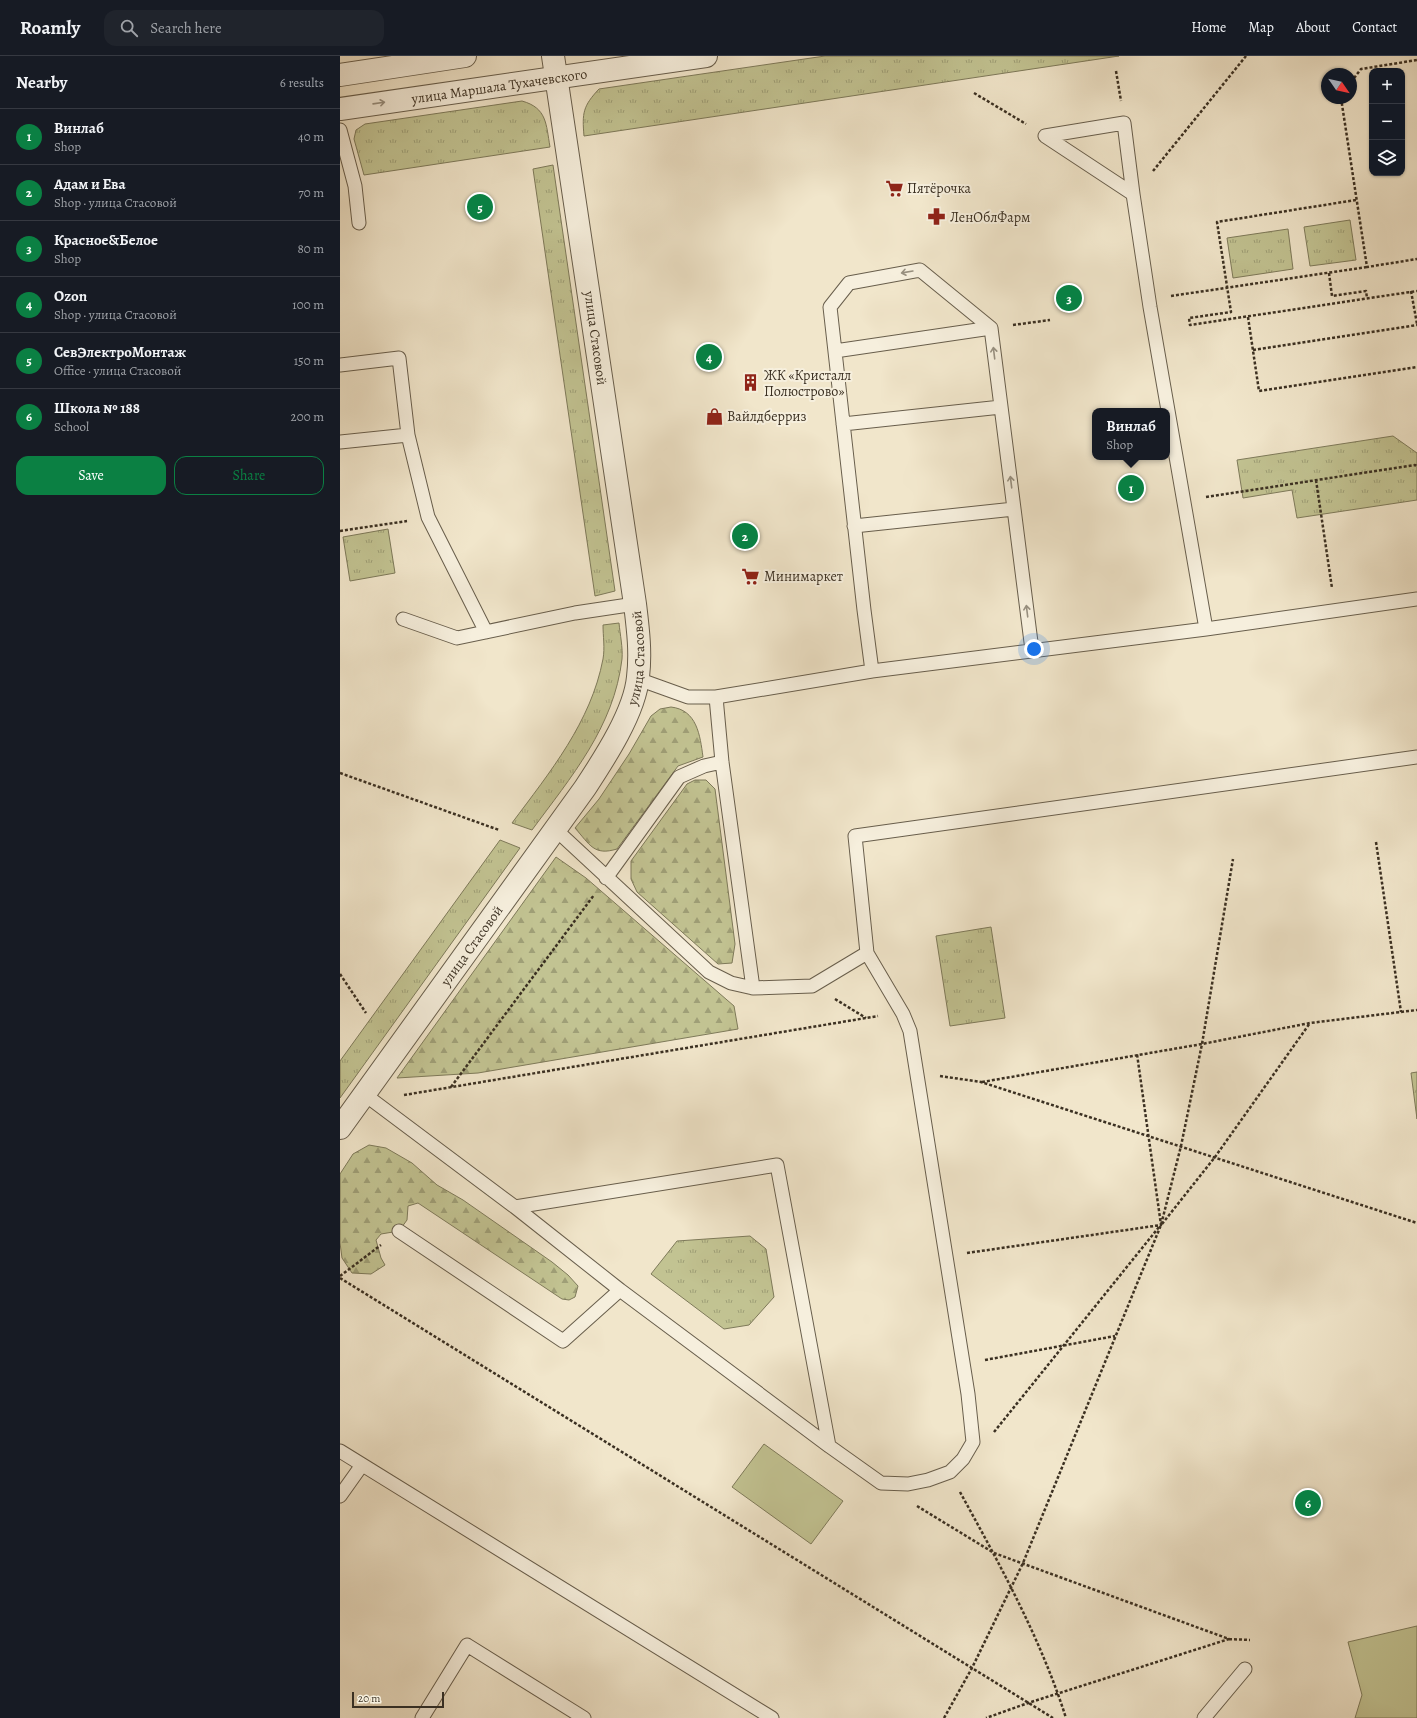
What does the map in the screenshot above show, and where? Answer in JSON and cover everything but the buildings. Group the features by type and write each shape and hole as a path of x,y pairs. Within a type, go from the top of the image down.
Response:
{"street":[{"path":"340,75 465,56"},
{"name":"улица Стасовой","path":"340,1128 555,829 611,747 629,708 638,679 640,642 635,604 554,56"},
{"name":"улица Маршала Тухачевского","path":"340,109 706,56"}],"lane":[{"path":"1045,136 1124,122 1150,307 1168,408"},
{"path":"340,130 355,186 359,223"},
{"path":"1045,136 1133,194"},
{"path":"872,671 854,526 830,307 849,282 920,270 991,328 1032,650"},
{"path":"835,351 991,328"},
{"path":"340,365 399,358 408,434 428,517 486,632"},
{"path":"843,424 1001,407"},
{"path":"1170,421 1206,629"},
{"path":"340,442 408,434"},
{"path":"854,526 1014,509"},
{"path":"638,679 688,697 716,697 872,671 1206,629 1417,600"},
{"path":"403,619 457,638 575,613 635,604"},
{"path":"716,697 722,762 753,988"},
{"path":"364,1094 515,1207 620,1290 829,1446 882,1483 908,1484 950,1472 963,1458 973,1442 963,1364 910,1031 903,1014 867,953 855,836 1002,814 1417,757"},
{"path":"606,878 679,777 704,766 722,762"},
{"path":"555,829 606,878 709,972 731,983 753,988 812,986 867,953"},
{"path":"515,1207 777,1165 829,1446"},
{"path":"399,1231 563,1341 620,1290"},
{"path":"340,1451 753,1713 772,1718"},
{"path":"340,1496 362,1465"},
{"path":"422,1718 467,1645 584,1718"},
{"path":"1204,1718 1245,1669"}],"path":[{"path":"1133,194 1246,56"},
{"path":"1357,74 1361,69 1417,60"},
{"path":"1116,72 1124,122"},
{"path":"974,94 1045,136"},
{"path":"1342,104 1366,267"},
{"path":"1356,200 1217,222 1231,312 1189,318 1190,325 1417,290"},
{"path":"1164,298 1417,259"},
{"path":"1329,273 1332,296 1366,290 1367,298"},
{"path":"1253,350 1417,324 1411,292"},
{"path":"1248,317 1259,391 1417,367"},
{"path":"991,328 1050,320"},
{"path":"1184,500 1415,465 1417,466"},
{"path":"1316,480 1336,611"},
{"path":"340,531 428,517"},
{"path":"340,773 499,830"},
{"path":"1376,842 1401,1012"},
{"path":"944,1718 972,1668 1023,1563 1161,1225 1181,1146 1202,1044 1233,859"},
{"path":"450,1087 606,878"},
{"path":"340,974 366,1013"},
{"path":"812,986 866,1018"},
{"path":"981,1082 1202,1044 1310,1023 1417,1010"},
{"path":"382,1107 398,1096 866,1018 903,1014"},
{"path":"973,1442 996,1432 1215,1157 1310,1023"},
{"path":"1137,1054 1150,1136 1161,1225"},
{"path":"916,1072 981,1082 1417,1223"},
{"path":"945,1257 1161,1225"},
{"path":"399,1231 340,1277 1053,1718"},
{"path":"963,1364 1115,1336"},
{"path":"950,1472 1012,1587 1058,1694 1066,1718"},
{"path":"882,1483 994,1553 1229,1639 1250,1640"},
{"path":"986,1718 1028,1703 1229,1639"}],"green space":[{"path":"825,56 1119,56 584,136 583,121 585,110 590,100 599,89"},
{"path":"522,101 530,104 541,113 546,124 550,147 364,175 354,139 356,130 365,124"},
{"path":"553,165 615,591 595,596 533,169"},
{"path":"1350,220 1356,260 1310,266 1304,227"},
{"path":"1288,229 1293,269 1233,278 1227,238"},
{"path":"1393,436 1417,453 1417,500 1297,518 1292,490 1243,498 1237,460"},
{"path":"388,529 395,573 350,581 343,537"},
{"path":"619,623 622,659 617,684 610,707 589,750 576,771 532,830 512,823 541,785 567,746 589,704 603,659 603,625"},
{"path":"671,707 680,709 692,718 698,732 703,757 678,766 617,849 603,851 593,848 575,828 599,799 629,754 651,716 660,709"},
{"path":"695,780 706,780 715,789 735,944 732,963 718,964 637,892 631,879 631,861 687,784"},
{"path":"500,840 520,848 340,1098 340,1061"},
{"path":"556,857 586,878 734,1006 738,1029 478,1073 397,1078"},
{"path":"991,927 1005,1018 950,1026 936,936"},
{"path":"1417,1072 1417,1119 1411,1073"},
{"path":"369,1145 386,1148 412,1163 437,1185 463,1200 552,1262 568,1275 578,1286 575,1297 569,1300 562,1299 418,1203 408,1206 407,1220 399,1231 381,1234 376,1240 381,1258 385,1265 371,1274 352,1273 342,1258 340,1243 340,1174 353,1154"},
{"path":"750,1236 766,1249 774,1297 749,1325 724,1329 651,1274 677,1241"},
{"path":"764,1444 843,1501 811,1544 732,1487"},
{"path":"1417,1626 1417,1718 1355,1718 1362,1695 1348,1642"}],"place":[{"name":"Пятёрочка","path":"894,188"},
{"name":"СевЭлектроМонтаж","path":"480,207"},
{"name":"ЛенОблФарм","path":"937,217"},
{"name":"Красное&Белое","path":"1069,298"},
{"name":"Ozon","path":"709,357"},
{"name":"ЖК «Кристалл Полюстрово»","path":"751,383"},
{"name":"Вайлдберриз","path":"714,416"},
{"name":"Винлаб","path":"1131,488"},
{"name":"Адам и Ева","path":"745,536"},
{"name":"Минимаркет","path":"751,576"},
{"name":"Школа № 188","path":"1308,1503"}]}
